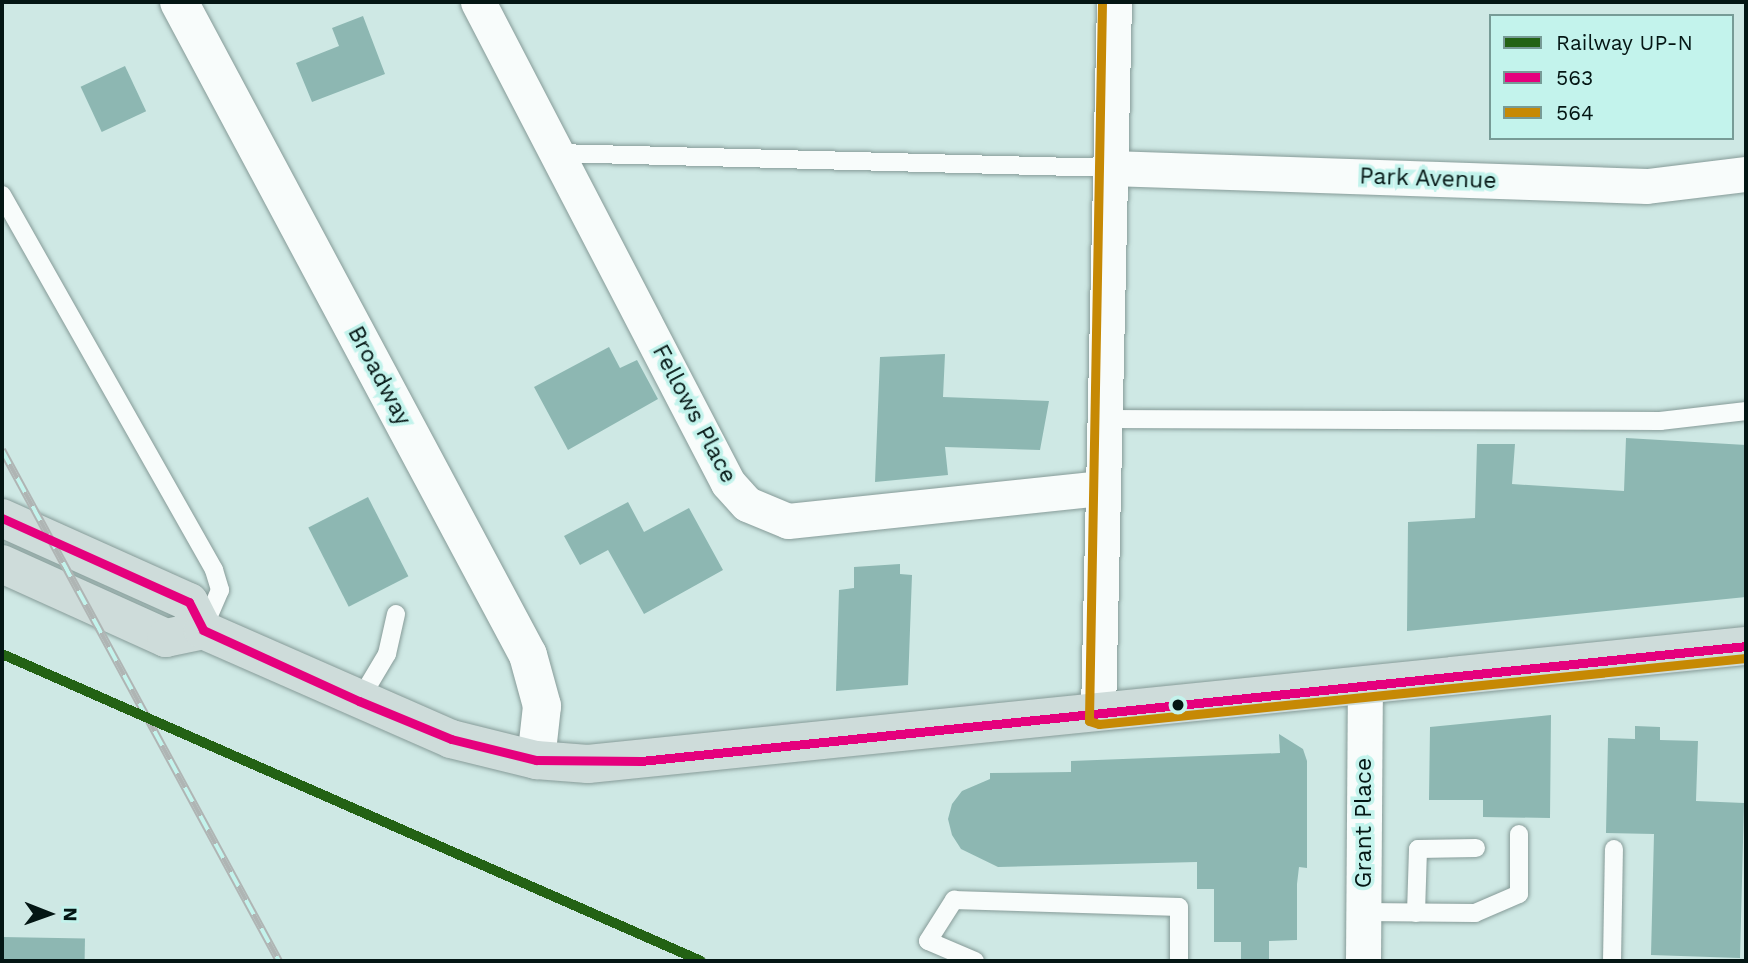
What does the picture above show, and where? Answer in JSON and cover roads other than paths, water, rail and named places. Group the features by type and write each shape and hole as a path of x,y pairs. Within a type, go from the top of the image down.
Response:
{"highway":[{"path":"2,518 189,602 203,630"},
{"path":"2,564 166,638 203,630 359,701 451,739 536,760 641,761 1746,646"}],"street":[{"name":"Broadway","path":"179,2 528,655 542,706 536,760"},
{"name":"Fellows Place","path":"478,2 727,482 747,504 788,521 1102,488"},
{"path":"1098,712 1114,2"},
{"name":"Park Avenue","path":"1110,168 1647,186 1746,174"},
{"name":"Grant Place","path":"1363,961 1364,684"}],"lane":[{"path":"557,153 1110,168"},
{"path":"2,195 214,570 220,590 203,630"},
{"path":"1103,419 1660,422 1746,411"},
{"path":"359,701 387,654 396,614"},
{"path":"1363,912 1475,914 1519,894 1519,834"},
{"path":"1416,913 1418,849 1476,848"},
{"path":"1612,961 1614,849"},
{"path":"975,961 929,942 954,901 1179,907 1180,961"}],"railway":[{"path":"2,450 279,961"}],"rail line":[{"name":"UP-N","path":"2,654 701,961"}]}
